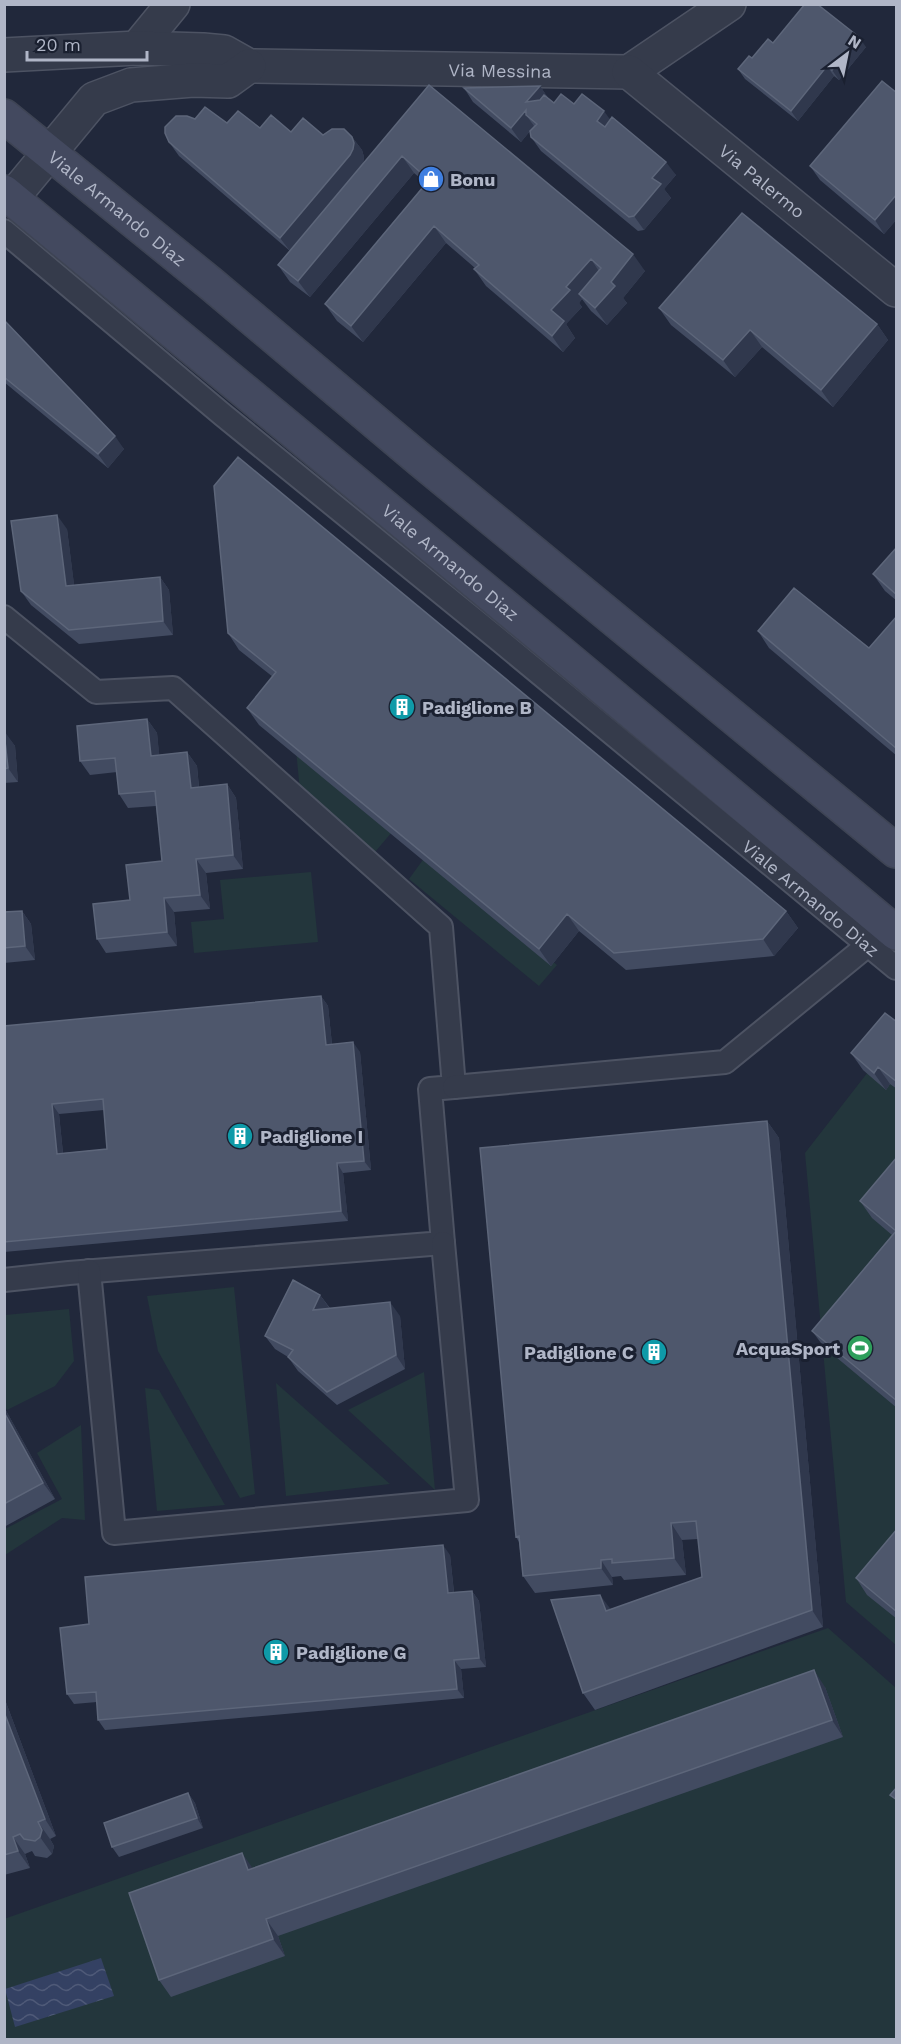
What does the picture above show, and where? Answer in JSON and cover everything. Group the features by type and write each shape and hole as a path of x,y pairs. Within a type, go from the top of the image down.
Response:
{"main road":[{"name":"Viale Armando Diaz","path":"4,116 210,283 419,459 897,851"},
{"name":"Viale Armando Diaz","path":"8,195 552,645 882,939"}],"street":[{"path":"137,48 173,4"},
{"path":"629,72 729,4"},
{"name":"Via Messina","path":"4,55 137,48 224,52 249,66 629,72"},
{"path":"8,195 49,153 94,99 131,86 193,80 228,81 249,66"},
{"name":"Via Palermo","path":"629,72 897,290"}],"lane":[{"name":"Viale Armando Diaz","path":"4,231 223,415 498,639 882,939 897,968"},
{"path":"4,617 96,692 173,688 441,927 454,1087"},
{"path":"89,1271 114,1533 467,1500 430,1089 725,1062 882,939"},
{"path":"4,1280 89,1271 443,1243"}],"shaded area":[{"path":"296,750 392,832 375,852 300,791"},
{"path":"425,857 557,965 539,986 409,879"},
{"path":"311,872 318,942 194,953 191,922 224,919 220,880"},
{"name":"AcquaSport","path":"896,1036 896,1645 846,1602 805,1153"},
{"path":"234,1287 255,1494 240,1498 158,1351 147,1296"},
{"path":"69,1309 74,1361 55,1386 7,1410 4,1405 5,1315"},
{"path":"424,1372 435,1490 348,1410"},
{"path":"276,1383 390,1484 286,1496"},
{"path":"145,1388 159,1390 225,1505 157,1511"},
{"path":"81,1425 85,1520 62,1518 5,1555 5,1529 62,1499 37,1453"},
{"path":"828,1628 896,1688 896,2039 5,2039 4,1919"}],"water":[{"path":"101,1958 114,1996 15,2027 5,1989"}],"building":[{"path":"805,4 817,4 859,37 832,70 827,66 791,111 738,69 749,56 752,58 768,39 773,43"},
{"path":"882,81 897,93 897,194 875,220 810,166"},
{"path":"429,85 633,254 611,282 615,286 595,308 579,294 601,268 591,259 566,287 570,290 551,310 564,321 552,336 474,269 479,265 434,226 351,326 325,304 429,180 402,156 298,281 278,265"},
{"path":"540,86 526,102 540,100 544,95 554,103 561,94 574,104 582,94 604,111 597,121 605,127 612,117 666,162 652,178 661,184 634,216 629,217 531,137 530,131 537,124 526,115 526,110 511,128 464,88"},
{"path":"205,107 227,123 238,111 260,128 271,115 291,132 303,118 323,135 332,129 344,129 352,137 353,149 280,238 169,142 165,127 176,116 195,119"},
{"path":"742,213 877,324 821,390 750,330 723,360 659,308"},
{"path":"4,320 115,436 98,454 4,377"},
{"name":"Padiglione B","path":"238,457 786,911 763,939 614,953 567,914 539,949 247,708 276,672 228,633 214,486"},
{"path":"57,515 66,586 160,577 163,621 69,630 21,591 11,521"},
{"path":"897,547 897,595 873,574"},
{"path":"794,588 869,648 897,616 897,749 758,631"},
{"path":"147,719 151,756 187,752 191,788 227,784 233,855 196,859 200,895 164,898 167,932 97,939 93,904 130,900 126,865 162,861 155,791 119,794 115,758 80,761 77,726"},
{"path":"4,732 8,768 4,769"},
{"path":"22,911 25,946 4,948 4,912"},
{"name":"Padiglione I","path":"321,996 326,1045 353,1042 364,1161 337,1163 341,1211 4,1242 4,1026","holes":["103,1099 107,1149 57,1154 52,1104"]},
{"path":"885,1013 897,1022 897,1082 878,1067 874,1073 851,1053"},
{"name":"Padiglione C","path":"767,1121 812,1610 583,1693 551,1600 600,1595 606,1611 702,1577 696,1521 671,1523 674,1558 612,1563 612,1559 601,1560 601,1568 523,1576 519,1536 516,1537 480,1148"},
{"path":"897,1157 897,1401 812,1331 896,1231 860,1201"},
{"path":"293,1280 320,1295 313,1310 390,1302 396,1355 327,1392 288,1357 293,1350 265,1336"},
{"path":"4,1412 43,1483 4,1504"},
{"path":"897,1529 897,1612 856,1578"},
{"name":"Padiglione G","path":"443,1545 448,1593 472,1591 479,1658 454,1660 457,1689 98,1720 96,1692 67,1694 60,1628 89,1624 85,1577"},
{"path":"814,1670 832,1720 266,1919 273,1939 159,1980 129,1893 242,1853 248,1870"},
{"path":"4,1712 45,1819 38,1822 42,1830 40,1837 35,1841 24,1839 20,1834 13,1837 18,1851 4,1855"},
{"path":"897,1787 897,1800 890,1795"},
{"path":"188,1793 197,1818 112,1847 104,1823"}],"place":[{"name":"Bonu","path":"431,179"},
{"name":"Padiglione B","path":"402,707"},
{"name":"Padiglione I","path":"240,1136"},
{"name":"AcquaSport","path":"860,1348"},
{"name":"Padiglione C","path":"654,1352"},
{"name":"Padiglione G","path":"276,1652"}]}
